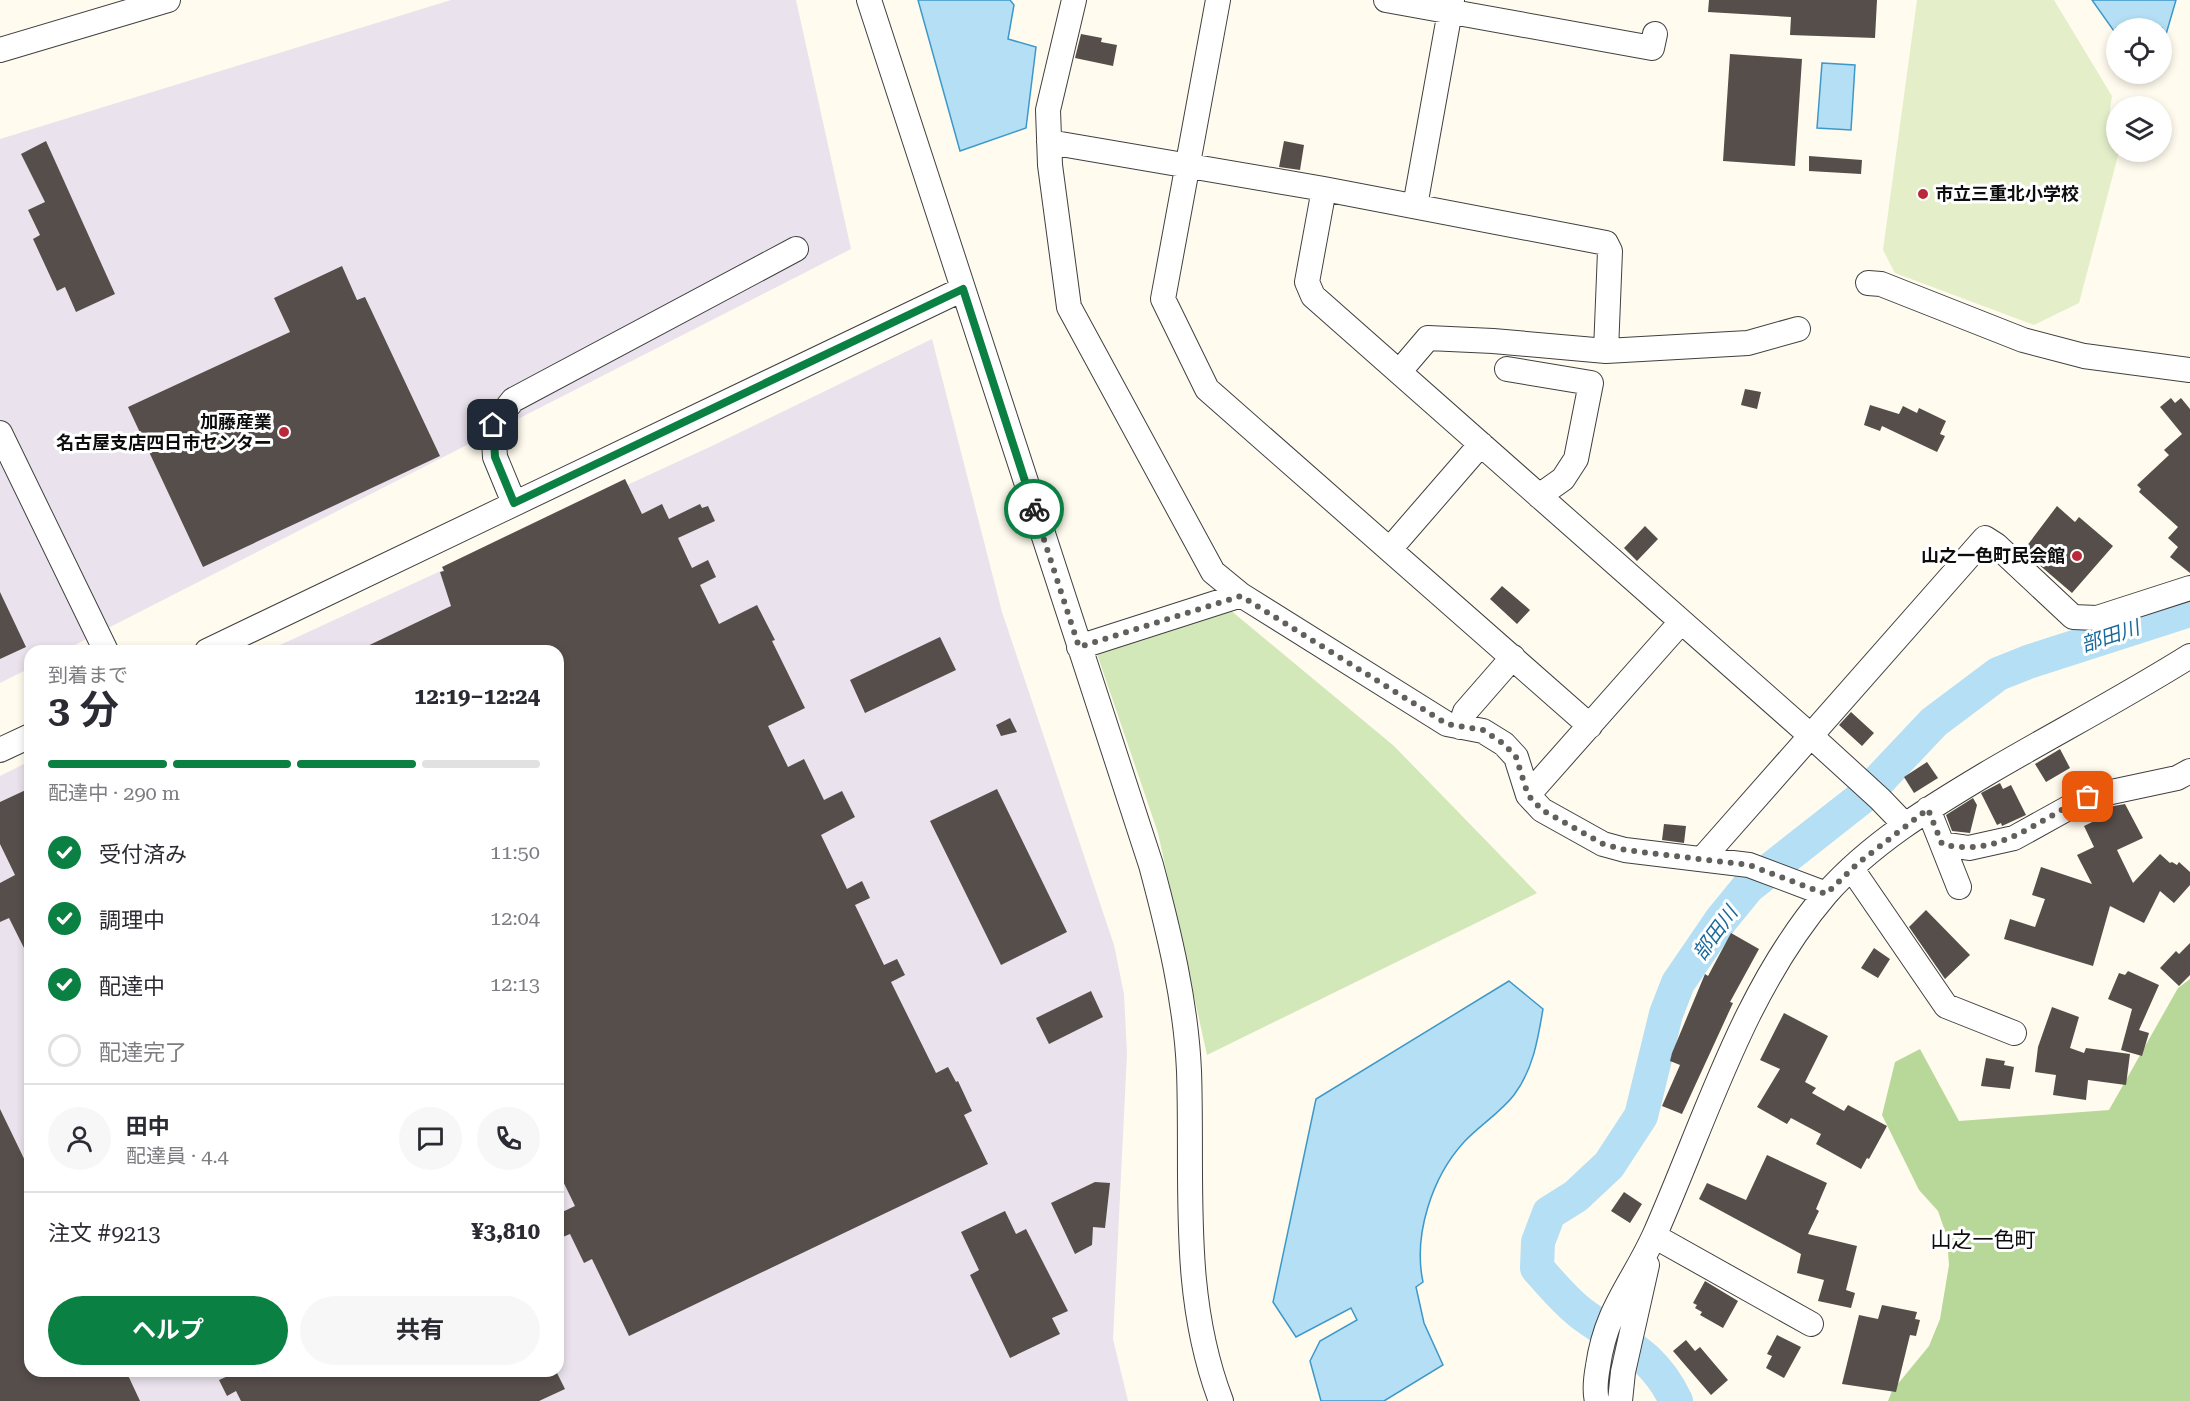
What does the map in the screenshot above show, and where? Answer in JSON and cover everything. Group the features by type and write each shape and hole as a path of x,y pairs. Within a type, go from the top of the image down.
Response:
{"street":[{"path":"0,50 168,0"},
{"path":"869,0 1151,865 1166,919 1179,988 1188,1068 1191,1266 1198,1321 1221,1401"},
{"path":"1074,0 1048,110 1049,142 1070,308 1213,572 1241,596 1447,724 1483,730 1504,744 1516,757 1528,795 1542,810 1603,844 1625,850 1749,865 1826,894"},
{"path":"1218,0 1163,298 1207,389 1590,726"},
{"path":"1386,0 1451,6 1652,48 1655,34"},
{"path":"1415,206 1451,6"},
{"path":"1049,142 1324,189 1606,243 1610,251 1606,351"},
{"path":"1324,189 1307,282 1313,296 1859,778 1905,825"},
{"path":"514,503 495,457 493,425 513,400 796,249"},
{"path":"1868,283 1881,284 2023,340 2084,356 2190,370"},
{"path":"219,645 963,289"},
{"path":"1399,372 1428,338 1493,340 1606,351 1748,344 1798,329"},
{"path":"1507,369 1591,383 1576,459 1563,479 1539,496"},
{"path":"0,433 102,645"},
{"path":"1390,549 1481,444"},
{"path":"1702,859 1985,538 1996,545 2073,617 2097,618 2190,588"},
{"path":"1079,647 1241,596"},
{"path":"1528,795 1681,622"},
{"path":"1596,1399 1600,1347 1611,1313 1654,1236 1719,1080 1761,993 1788,946 1826,894 1852,868 1928,809 2190,656"},
{"path":"1460,727 1465,712 1513,657"},
{"path":"0,750 24,739"},
{"path":"1942,844 1970,848 2014,838 2088,797 2177,778 2190,771"},
{"path":"1928,809 1959,887"},
{"path":"1852,868 1946,1006 2014,1033"},
{"path":"1620,1401 1623,1371 1654,1236"},
{"path":"1654,1236 1811,1324"}],"shaded area":[{"path":"451,0 796,0 851,249 75,645 24,645 24,671 0,683 0,139"},
{"path":"932,339 1002,612 1114,945 1124,994 1127,1053 1113,1339 1128,1401 0,1401 0,776 24,764 24,1377 564,1377 564,645 280,645 714,445"}],"green space":[{"path":"1917,0 2054,0 2112,96 2106,96 2106,162 2116,162 2079,303 2034,325 1895,273 1883,250"},
{"path":"1229,609 1394,746 1537,893 1207,1055 1158,833 1095,648"},
{"path":"2190,979 2190,1401 1888,1401 1892,1391 1929,1346 1940,1319 1949,1265 1947,1237 1938,1211 1919,1190 1882,1115 1895,1062 1920,1049 1959,1121 2109,1110 2178,988"}],"water":[{"path":"918,0 1010,0 1014,5 1008,39 1036,47 1026,128 960,151"},
{"path":"2092,0 2176,0 2171,18 2106,18 2106,20"},
{"path":"1822,63 1855,65 1851,130 1817,128"},
{"path":"1509,981 1543,1009 1537,1043 1530,1065 1514,1095 1503,1108 1470,1136 1453,1156 1434,1189 1423,1226 1421,1264 1423,1282 1416,1287 1424,1323 1443,1365 1384,1401 1321,1401 1310,1361 1320,1341 1357,1320 1351,1308 1296,1337 1273,1302 1316,1099"}],"building":[{"path":"1709,0 1877,0 1875,38 1790,35 1791,17 1708,12"},
{"path":"1081,34 1102,38 1101,42 1117,45 1113,66 1075,58"},
{"path":"1730,54 1802,59 1795,166 1723,161"},
{"path":"46,141 115,294 76,312 65,287 57,291 33,239 40,235 28,210 45,202 21,154"},
{"path":"1284,141 1304,145 1300,170 1279,167"},
{"path":"1809,156 1862,160 1861,174 1809,171"},
{"name":"加藤産業 名古屋支店四日市センター","path":"342,266 357,300 365,297 440,456 203,567 128,407 290,332 274,298"},
{"path":"1745,389 1761,392 1757,409 1741,405"},
{"path":"2171,398 2175,403 2181,398 2190,409 2190,573 2170,557 2178,547 2168,538 2178,527 2139,492 2141,489 2137,485 2169,455 2164,450 2182,434 2160,407"},
{"path":"1870,405 1899,414 1903,406 1917,413 1919,408 1946,421 1940,434 1945,436 1937,452 1882,426 1880,431 1864,425"},
{"path":"625,479 642,514 662,504 669,519 700,504 702,508 708,506 715,521 678,538 692,568 708,560 716,577 700,585 719,624 757,605 775,640 772,641 805,708 768,726 788,767 804,759 824,800 842,791 855,817 821,835 847,889 862,881 870,898 855,905 884,965 897,959 905,975 891,982 936,1073 948,1067 956,1082 958,1081 972,1111 964,1115 988,1164 629,1336 592,1259 584,1263 570,1234 564,1236 564,1211 575,1206 564,1183 564,645 370,645 451,606 440,572 444,571 442,567"},
{"name":"山之一色町民会館","path":"2057,506 2075,522 2079,517 2113,546 2072,593 2023,551"},
{"path":"1645,526 1658,539 1637,561 1624,548"},
{"path":"1502,586 1530,610 1517,624 1490,599"},
{"path":"0,592 25,645 24,648 0,659"},
{"path":"940,637 956,670 865,713 850,680"},
{"path":"1851,712 1874,733 1862,746 1839,725"},
{"path":"1010,718 1017,732 1001,736 996,725"},
{"path":"2060,749 2070,768 2046,782 2035,764"},
{"path":"1927,762 1938,778 1914,793 1904,777"},
{"path":"2000,783 2003,789 2011,785 2026,815 2002,826 2001,823 1997,825 1981,793"},
{"path":"997,789 1067,932 1001,965 930,821"},
{"path":"24,791 24,948 9,918 0,922 0,883 15,875 0,844 0,802"},
{"path":"1973,798 1977,805 1970,833 1952,831 1946,815"},
{"path":"2125,804 2143,838 2117,850 2133,883 2160,854 2170,863 2177,865 2179,862 2190,872 2190,885 2174,903 2160,891 2144,923 2110,906 2093,966 2004,939 2010,919 2035,927 2045,899 2032,895 2041,867 2092,884 2077,855 2094,847 2084,826 2111,813 2108,807"},
{"path":"1664,824 1686,826 1684,843 1662,840"},
{"path":"1926,910 1970,955 1945,979 1909,927"},
{"path":"1731,933 1759,949 1730,1002 1733,1003 1682,1114 1662,1106 1680,1065 1670,1061 1672,1053 1705,974 1708,976"},
{"path":"2190,943 2190,975 2179,986 2160,968 2176,951 2179,954"},
{"path":"1874,948 1890,959 1878,978 1861,968"},
{"path":"2128,971 2159,985 2139,1030 2149,1033 2142,1056 2121,1050 2132,1009 2108,999 2119,973 2125,975"},
{"path":"1091,991 1103,1017 1049,1044 1036,1018"},
{"path":"2052,1007 2079,1017 2070,1048 2084,1053 2086,1048 2130,1054 2126,1085 2088,1080 2086,1100 2053,1095 2056,1075 2035,1072 2038,1047"},
{"path":"1784,1013 1828,1036 1805,1082 1816,1088 1812,1093 1844,1111 1848,1105 1887,1126 1861,1169 1816,1144 1821,1134 1791,1118 1787,1124 1757,1107 1780,1069 1760,1060"},
{"path":"1986,1058 2005,1061 2004,1065 2014,1067 2010,1089 1981,1086"},
{"path":"0,1109 24,1159 24,1377 129,1377 140,1401 0,1401"},
{"path":"1767,1155 1827,1183 1816,1209 1819,1211 1808,1234 1857,1246 1846,1290 1855,1293 1851,1308 1818,1301 1824,1280 1797,1273 1801,1254 1699,1199 1707,1183 1746,1200"},
{"path":"1095,1182 1110,1183 1105,1228 1093,1227 1092,1245 1075,1254 1051,1203"},
{"path":"1624,1192 1642,1204 1630,1223 1611,1211"},
{"path":"1005,1211 1016,1234 1026,1229 1068,1311 1052,1318 1060,1334 1010,1358 970,1275 979,1270 961,1232"},
{"path":"1705,1281 1738,1301 1723,1328 1700,1315 1702,1312 1695,1308 1697,1305 1693,1303"},
{"path":"1882,1305 1917,1312 1915,1319 1920,1320 1916,1336 1910,1335 1896,1392 1842,1384 1859,1315 1878,1319"},
{"path":"1777,1335 1801,1347 1784,1378 1766,1368 1772,1356 1767,1354"},
{"path":"1686,1340 1695,1351 1700,1347 1728,1380 1711,1395 1673,1351"},
{"path":"226,1377 559,1377 565,1389 539,1401 241,1401 236,1391 227,1396 219,1380"}],"waterway":[{"name":"部田川","path":"1676,1401 1667,1385 1647,1360 1576,1309 1537,1268 1538,1242 1549,1213 1576,1196 1609,1165 1641,1116 1666,1014 1678,983 1721,920 1748,887 1865,795 1934,722 1998,674 2028,662 2190,610"}],"way so far":[{"path":"1034,509 1079,647 1241,596 1447,724 1483,730 1504,744 1516,757 1528,795 1542,810 1603,844 1625,850 1749,865 1826,894 1857,864 1928,809 1942,844 1970,848 2014,838 2088,797"}],"place":[{"name":"市立三重北小学校","path":"1923,194"},
{"name":"加藤産業 名古屋支店四日市センター","path":"284,432"},
{"name":"山之一色町民会館","path":"2077,556"}],"district":[{"name":"山之一色町","path":"1983,1240"}],"route":[{"path":"493,425 495,457 514,503 963,289 1034,509"}]}
